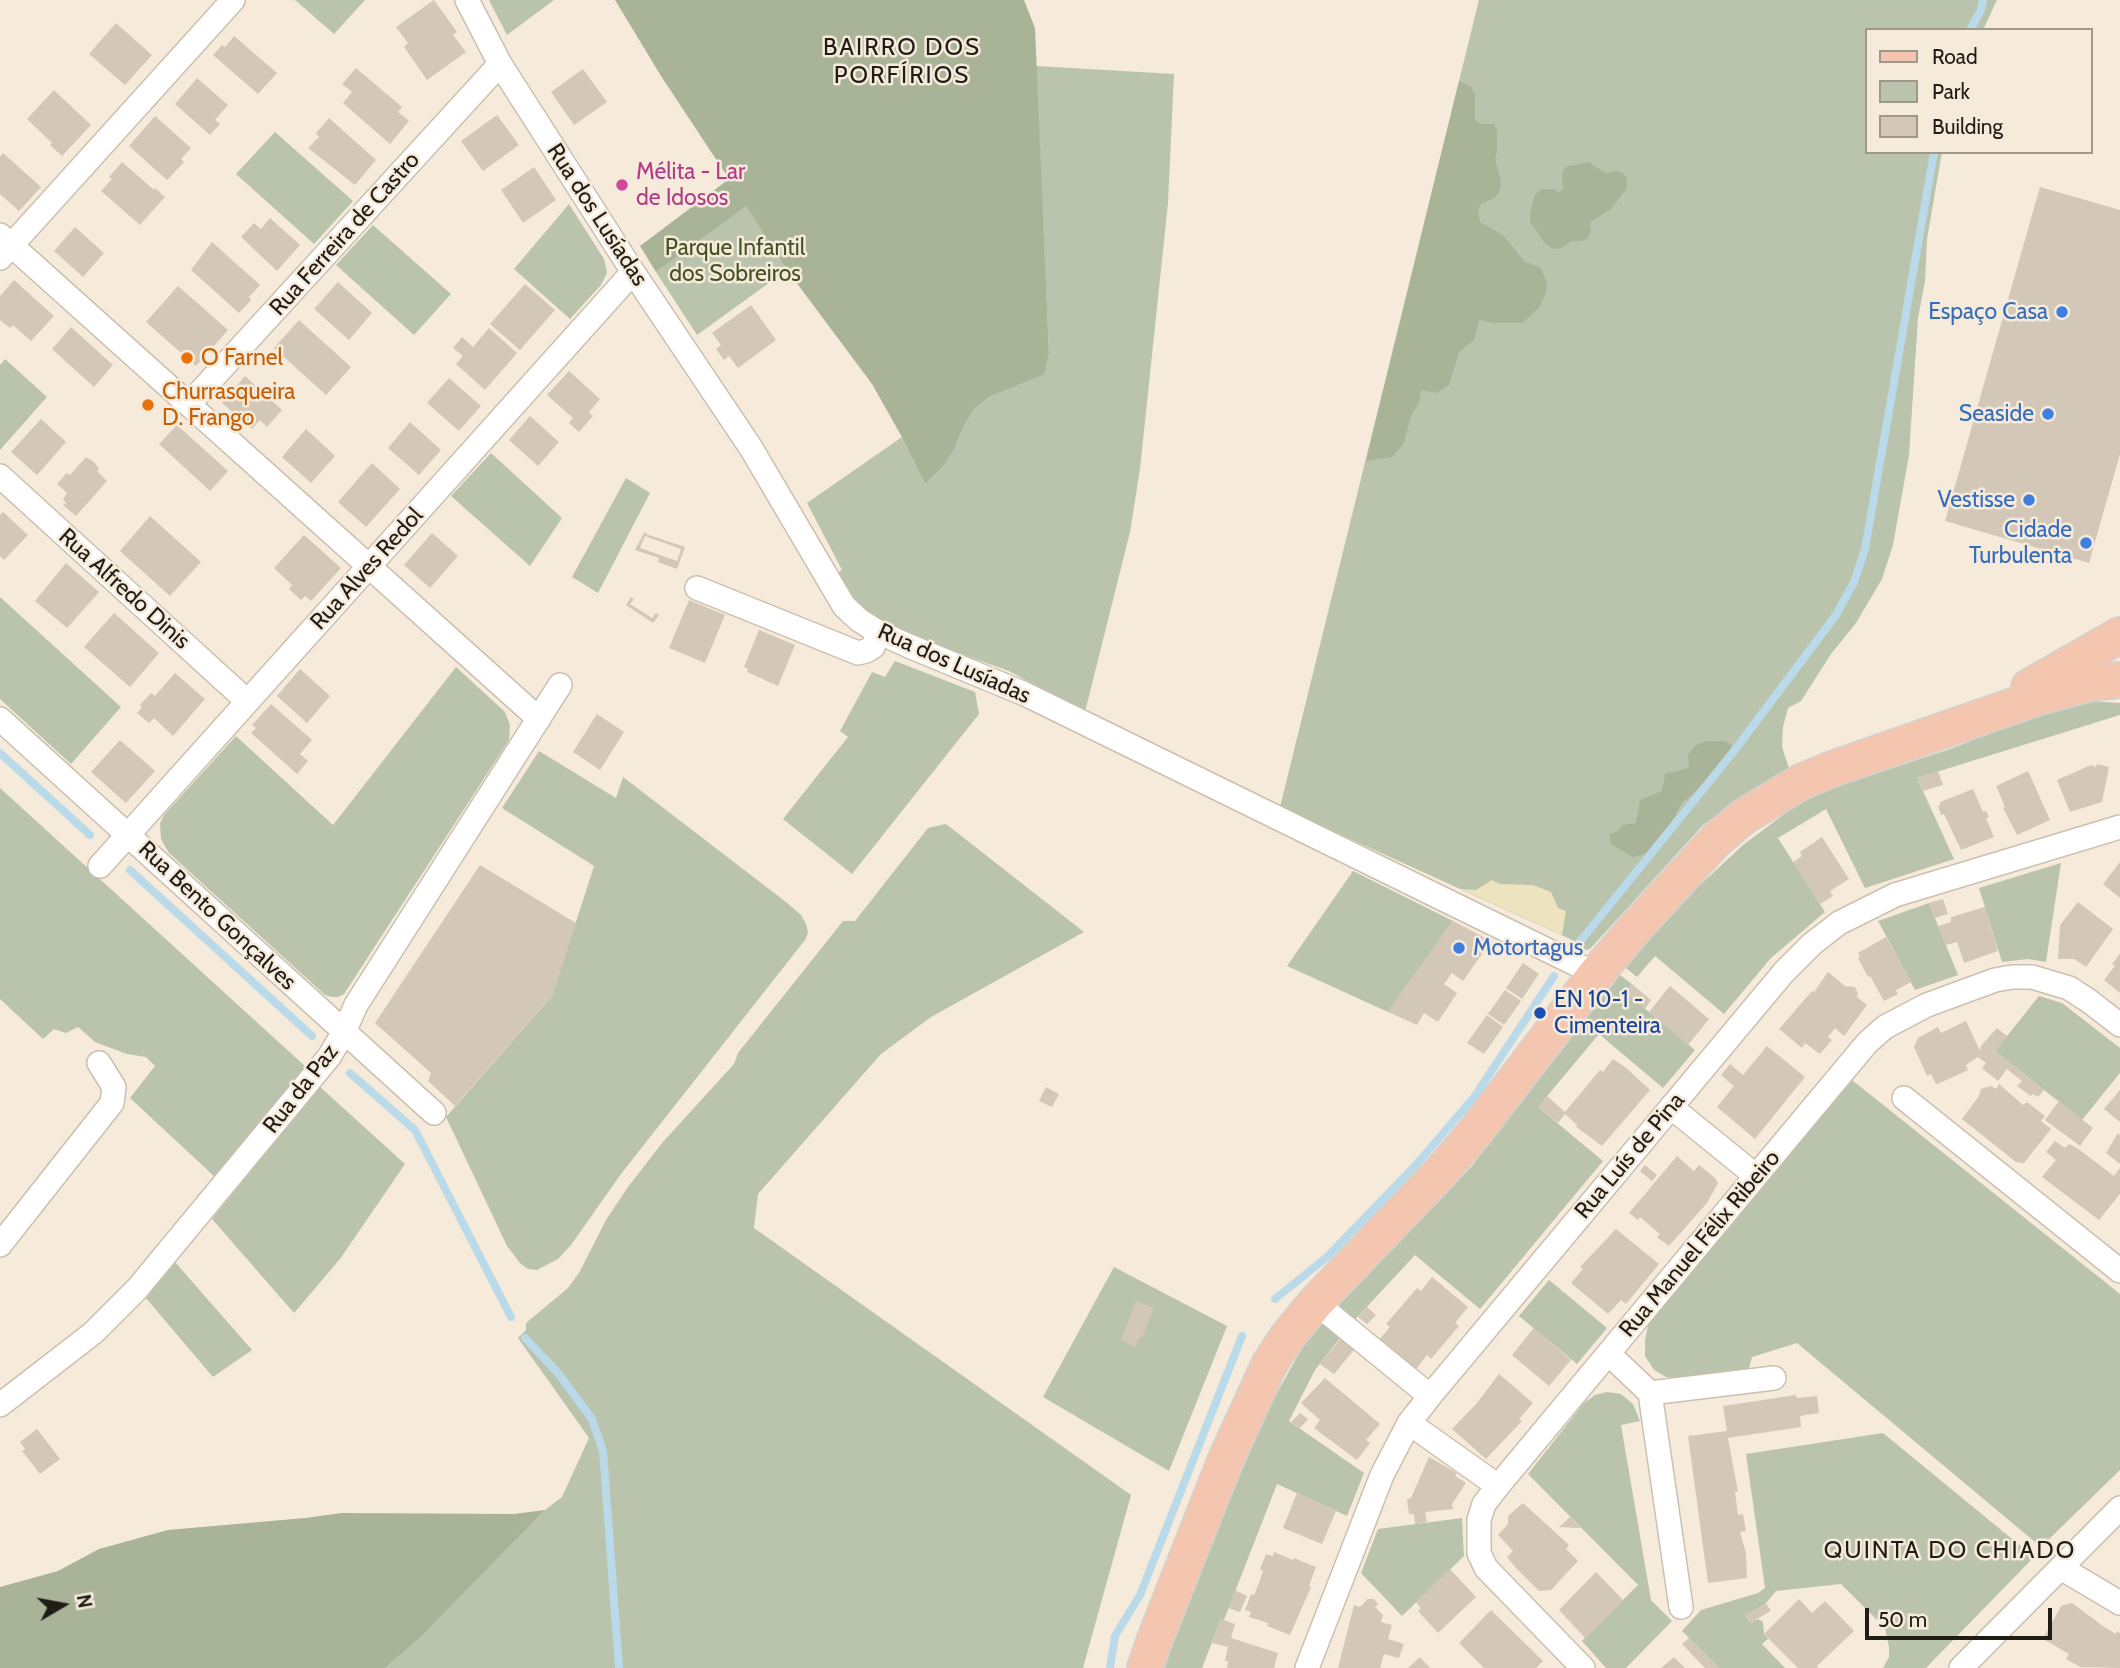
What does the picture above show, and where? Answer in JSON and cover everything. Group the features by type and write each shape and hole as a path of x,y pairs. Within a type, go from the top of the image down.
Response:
{"main road":[{"path":"1977,718 2120,635"},
{"path":"1145,1668 1226,1459 1269,1365 1287,1337 1316,1302 1440,1173 1476,1131 1596,974 1716,840 1743,817 1801,782 2061,690 2120,680"}],"street":[{"path":"233,0 4,246 190,403 539,719"},
{"name":"Rua dos Lusíadas","path":"467,0 500,64 633,272 751,449 844,606 878,632 1025,694 1596,974"},
{"name":"Rua Ferreira de Castro","path":"190,403 500,64"},
{"name":"Rua Alves Redol","path":"100,866 633,272"},
{"name":"Rua Alfredo Dinis","path":"0,476 247,701"},
{"path":"697,587 858,653 873,647 878,632"},
{"name":"Rua da Paz","path":"0,1405 93,1333 137,1289 329,1057 356,1005 560,685"},
{"name":"Rua Bento Gonçalves","path":"0,719 434,1113"},
{"name":"Rua Luís de Pina","path":"1307,1668 1382,1475 1409,1423 1784,972 1812,944 1839,923 1904,891 2120,827"},
{"name":"Rua Manuel Félix Ribeiro","path":"1584,1668 1486,1568 1479,1553 1479,1520 1485,1504 1867,1043 1885,1027 1927,1005 1995,980 2012,977 2032,977 2069,988 2120,1025"},
{"path":"0,1245 112,1103 114,1087 99,1063"},
{"path":"1904,1098 2120,1270"},
{"path":"1671,1107 1756,1177"},
{"path":"1327,1312 1430,1396"},
{"path":"1609,1354 1650,1394 1681,1607"},
{"path":"1650,1394 1774,1378"},
{"path":"1409,1423 1498,1486"},
{"path":"1961,1668 2120,1508"},
{"path":"2062,1568 2120,1603"}],"green space":[{"path":"295,0 365,0 334,34"},
{"path":"489,0 554,0 507,35"},
{"path":"615,0 1024,0 1035,28 1049,354 1044,374 989,397 974,409 953,452 942,468 925,484 872,384 787,270 746,206 656,272 640,246 729,179"},
{"path":"1479,0 1997,0 1984,28 1864,28 1864,154 1942,154 1927,239 1925,281 1918,318 1909,455 1893,545 1882,579 1856,623 1831,654 1801,701 1788,708 1782,747 1790,771 1745,795 1703,825 1590,949 1585,950 1570,939 1280,807"},
{"path":"1036,66 1174,74 1168,203 1140,469 1130,532 1085,712 1009,671 904,634 866,613 856,604 838,573 842,570 807,503 902,437 925,484 942,468 953,452 974,409 989,397 1044,373 1049,354"},
{"path":"1459,81 1471,87 1475,94 1475,120 1480,124 1493,124 1497,130 1495,159 1501,181 1500,189 1496,197 1481,204 1478,212 1480,222 1503,235 1525,262 1541,268 1547,284 1546,293 1539,308 1522,323 1479,320 1474,340 1459,352 1449,385 1436,393 1421,390 1404,443 1392,457 1366,461"},
{"path":"275,132 353,201 314,244 236,174"},
{"path":"1588,162 1606,173 1622,173 1627,177 1627,188 1611,209 1590,222 1591,232 1587,239 1572,241 1554,249 1546,245 1530,222 1535,195 1542,189 1559,192 1563,189 1562,173 1566,167"},
{"path":"569,204 604,259 607,273 601,285 570,319 514,269"},
{"name":"Parque Infantil dos Sobreiros","path":"746,205 787,270 697,335 656,272"},
{"path":"373,225 451,294 414,335 336,265"},
{"path":"5,359 47,397 0,450 0,365"},
{"path":"491,453 562,518 530,566 451,496"},
{"path":"626,478 650,493 598,593 572,577"},
{"path":"0,597 121,707 71,764 0,699"},
{"path":"895,661 975,692 979,714 852,874 783,819 848,737 840,731 872,672 885,677"},
{"path":"456,667 505,712 510,725 509,740 344,994 338,997 325,995 169,853 161,839 160,823 164,815 236,736 333,825"},
{"path":"2091,701 2120,703 2120,715 1917,778 1954,859 1865,888 1826,809 1778,838 1825,912 1771,958 1724,1014 1655,956 1637,977 1626,968 1671,912 1743,845 1795,806 1824,791 1953,748 2046,711"},
{"path":"1707,741 1724,741 1732,746 1722,762 1682,803 1671,823 1645,854 1633,857 1611,844 1609,834 1618,831 1623,825 1636,823 1640,800 1662,791 1665,774 1689,768 1688,755 1696,745"},
{"path":"539,751 616,798 623,777 786,902 801,915 808,933 621,1174 571,1245 558,1259 537,1270 528,1269 520,1263 507,1246 446,1117 552,996 594,866 502,808"},
{"path":"0,788 306,1067 216,1178 130,1098 155,1066 146,1057 127,1054 95,1042 78,1027 66,1033 54,1029 43,1039 0,999"},
{"path":"946,824 1084,932 931,1017 881,1054 758,1194 754,1228 1131,1495 1083,1668 385,1668 421,1637 545,1510 562,1497 589,1438 518,1338 526,1330 526,1323 568,1288 628,1187 662,1143 734,1064 738,1053 843,921 855,921 928,828"},
{"path":"2061,863 2046,962 2028,959 2002,962 1979,888"},
{"path":"1353,871 1453,921 1388,1012 1287,966"},
{"path":"1929,903 1958,975 1915,990 1878,921"},
{"path":"1620,975 1632,984 1626,993 1695,1050 1663,1088 1599,1034 1538,1107 1603,1161 1480,1309 1415,1255 1350,1325 1315,1370 1289,1421 1364,1473 1347,1516 1277,1484 1224,1620 1221,1619 1202,1668 1164,1668 1194,1584 1268,1409 1306,1341 1471,1167"},
{"path":"2039,996 2062,1003 2120,1048 2120,1073 2082,1120 1995,1051"},
{"path":"1852,1080 2120,1294 2120,1470 2041,1547 1797,1343 1752,1357 1749,1368 1696,1379 1666,1377 1654,1370 1645,1356 1649,1321"},
{"path":"319,1086 405,1164 340,1259 294,1313 212,1219"},
{"path":"175,1262 252,1350 213,1377 145,1297"},
{"path":"1114,1267 1227,1326 1169,1471 1043,1397"},
{"path":"1549,1280 1607,1328 1577,1364 1519,1316"},
{"path":"1607,1392 1621,1394 1633,1404 1640,1421 1621,1425 1651,1600 1672,1621 1626,1668 1606,1668 1582,1641 1638,1585 1528,1474 1584,1403 1595,1395"},
{"path":"1883,1433 2034,1557 1926,1668 1883,1668 1889,1657 1885,1628 1841,1584 1776,1591 1766,1603 1745,1616 1750,1623 1758,1619 1763,1622 1764,1634 1768,1639 1762,1644 1785,1668 1719,1668 1682,1631 1701,1610 1758,1593 1765,1588 1746,1454"},
{"path":"545,1510 421,1637 385,1668 0,1668 0,1587 58,1571 99,1549 168,1530 342,1513 514,1514"},
{"path":"1462,1518 1464,1556 1402,1616 1361,1573 1378,1529"}],"sand":[{"path":"1492,880 1500,884 1533,885 1551,892 1558,908 1566,911 1562,935 1461,889 1476,890"}],"building":[{"path":"434,0 457,32 453,35 466,52 427,80 404,47 408,43 396,27"},
{"path":"116,23 152,55 125,85 89,54"},
{"path":"234,36 277,73 258,94 213,55 222,45 225,47"},
{"path":"356,68 402,107 398,112 409,121 390,144 343,103 352,92 342,84"},
{"path":"583,69 607,102 574,125 551,92"},
{"path":"197,78 228,105 215,120 220,124 210,135 175,104"},
{"path":"54,90 91,125 62,156 27,119"},
{"path":"497,115 519,145 483,171 461,141"},
{"path":"155,116 191,148 181,159 184,162 167,180 129,146"},
{"path":"329,118 376,160 355,185 308,148 319,137 316,133"},
{"path":"3,153 41,187 19,211 0,194 0,157"},
{"path":"122,162 165,197 140,225 101,191"},
{"path":"534,167 556,200 523,223 501,190"},
{"path":"2040,187 2120,210 2120,454 2089,563 1945,521"},
{"path":"270,218 300,245 277,271 241,237 254,223 261,229"},
{"path":"75,227 104,253 83,277 54,251"},
{"path":"212,242 260,285 239,313 191,270"},
{"path":"14,280 54,316 31,341 13,325 10,328 0,320 0,296"},
{"path":"338,282 372,313 349,340 314,309"},
{"path":"525,284 555,310 520,350 490,324"},
{"path":"178,286 228,330 196,366 146,322"},
{"path":"751,305 776,340 738,368 729,356 724,360 716,349 721,345 712,333"},
{"path":"299,320 351,367 326,395 274,348"},
{"path":"71,327 113,365 94,387 52,349"},
{"path":"489,328 517,353 485,390 456,364 463,356 453,348 462,337 473,347"},
{"path":"569,371 600,399 589,412 593,416 579,432 569,423 573,418 547,395"},
{"path":"245,376 282,410 267,427 260,420 252,429 222,403"},
{"path":"449,378 481,406 459,431 427,403"},
{"path":"530,416 559,442 538,466 509,440"},
{"path":"41,419 66,442 37,475 11,452"},
{"path":"410,422 441,450 419,475 388,448"},
{"path":"177,425 228,471 210,491 159,444"},
{"path":"306,429 335,456 311,483 282,457"},
{"path":"86,457 94,462 99,469 97,471 107,481 76,516 63,505 66,503 63,499 67,493 57,484 67,473 70,475"},
{"path":"372,463 400,489 366,527 338,502"},
{"path":"3,512 28,535 4,560 0,556 0,515"},
{"path":"150,516 201,562 170,596 120,551"},
{"path":"645,531 646,534 685,547 677,569 658,562 659,558 635,550","holes":["645,536 681,549 677,561 640,548"]},
{"path":"432,533 458,556 430,588 404,565"},
{"path":"304,535 341,568 311,601 305,596 301,600 289,589 292,585 274,568"},
{"path":"66,563 99,592 67,628 35,601"},
{"path":"631,597 634,599 630,604 652,618 656,613 659,615 653,623 626,605"},
{"path":"689,600 725,615 705,663 669,648"},
{"path":"114,613 159,653 130,687 84,647"},
{"path":"759,630 795,645 778,686 747,672 748,669 744,667"},
{"path":"300,669 330,696 307,723 277,696"},
{"path":"175,673 205,699 173,736 154,718 149,723 137,713 142,707 140,705 151,693 155,696"},
{"path":"271,704 312,740 300,754 308,761 297,774 251,733 256,728 252,725"},
{"path":"597,714 624,732 600,770 573,752"},
{"path":"120,740 155,771 126,803 91,772"},
{"path":"2097,764 2109,767 2102,802 2070,812 2057,780 2091,765 2096,767"},
{"path":"1938,771 1943,785 1923,791 1917,778"},
{"path":"2028,771 2050,820 2017,835 2003,808 2005,807 1996,786"},
{"path":"1973,789 1983,812 1986,811 1989,817 1986,818 1994,837 1961,850 1938,806 1940,802"},
{"path":"1822,837 1849,879 1830,891 1833,896 1820,904 1793,862 1802,856 1800,852"},
{"path":"2120,862 2120,898 2103,884"},
{"path":"480,865 576,923 552,996 455,1106 428,1081 431,1073 375,1023"},
{"path":"1943,899 1948,914 1935,918 1929,903"},
{"path":"2078,902 2113,929 2086,967 2074,959 2058,959 2060,925"},
{"path":"1985,907 1998,951 1964,963 1957,942 1946,945 1938,926 1951,922 1951,917"},
{"path":"1453,921 1491,941 1463,981 1452,973 1444,984 1457,993 1438,1022 1424,1013 1417,1025 1388,1012"},
{"path":"1886,937 1911,982 1896,990 1898,994 1884,1001 1870,976 1868,977 1858,953"},
{"path":"2120,954 2120,993 2104,980"},
{"path":"1523,963 1539,974 1522,999 1506,988"},
{"path":"1828,972 1845,986 1855,987 1857,997 1867,1005 1844,1036 1835,1028 1828,1037 1832,1040 1820,1054 1805,1043 1802,1048 1779,1029 1812,991 1814,992"},
{"path":"1632,984 1651,1000 1645,1009 1625,992"},
{"path":"1670,986 1709,1019 1688,1045 1649,1012"},
{"path":"1505,990 1521,1001 1504,1025 1488,1014"},
{"path":"1487,1015 1503,1027 1484,1054 1467,1043"},
{"path":"1966,1021 1980,1051 1981,1046 1997,1028 2007,1036 1995,1051 2044,1090 2038,1097 2033,1094 2031,1096 2017,1086 2022,1081 2007,1069 1998,1081 1982,1068 1986,1063 1978,1057 1966,1065 1968,1070 1942,1082 1936,1084 1931,1074 1927,1076 1914,1047 1918,1038 1938,1027 1941,1033"},
{"path":"1767,1046 1805,1077 1755,1139 1717,1107 1734,1086 1721,1075 1730,1064 1743,1075"},
{"path":"1613,1059 1650,1090 1602,1146 1575,1126 1578,1126 1565,1114 1558,1123 1538,1107 1547,1096 1565,1112 1600,1070 1603,1072"},
{"path":"1999,1084 2023,1105 2027,1102 2045,1116 2041,1121 2051,1129 2024,1163 2016,1162 1962,1119 1981,1089 1991,1086 1996,1089"},
{"path":"1046,1087 1059,1094 1052,1107 1039,1101"},
{"path":"2120,1090 2120,1122 2104,1109"},
{"path":"2059,1101 2093,1128 2080,1146 2045,1120"},
{"path":"2118,1133 2120,1135 2120,1164 2106,1153"},
{"path":"2055,1141 2065,1148 2069,1144 2077,1148 2114,1176 2120,1168 2120,1194 2099,1220 2042,1177 2056,1160 2046,1152"},
{"path":"1677,1156 1694,1171 1699,1165 1718,1183 1707,1203 1669,1246 1657,1237 1660,1234 1640,1217 1638,1220 1629,1213"},
{"path":"1645,1165 1657,1175 1652,1181 1640,1171"},
{"path":"1616,1229 1659,1264 1626,1304 1621,1300 1608,1314 1571,1283 1583,1269 1580,1267"},
{"path":"1432,1277 1468,1307 1455,1323 1459,1326 1431,1359 1427,1355 1415,1371 1378,1341 1390,1327 1386,1324 1417,1288 1421,1291"},
{"path":"1136,1301 1154,1308 1142,1338 1140,1337 1135,1347 1121,1340"},
{"path":"1367,1307 1376,1315 1367,1324 1358,1317"},
{"path":"1534,1328 1571,1360 1549,1386 1512,1355"},
{"path":"1344,1334 1358,1345 1334,1374 1320,1364"},
{"path":"1499,1374 1533,1403 1519,1419 1522,1421 1486,1459 1452,1429 1477,1403"},
{"path":"1325,1378 1380,1424 1366,1440 1370,1443 1357,1460 1314,1428 1320,1420 1301,1403"},
{"path":"1796,1395 1797,1398 1817,1396 1819,1413 1800,1416 1801,1427 1728,1438 1738,1492 1735,1492 1738,1515 1743,1514 1746,1531 1740,1532 1746,1553 1747,1578 1708,1583 1688,1436 1727,1431 1723,1406"},
{"path":"1300,1413 1308,1419 1300,1428 1291,1422"},
{"path":"37,1429 60,1459 40,1474 22,1451 25,1449 20,1442"},
{"path":"1429,1457 1457,1473 1455,1476 1466,1483 1452,1504 1453,1509 1425,1512 1427,1522 1415,1524 1414,1514 1409,1514 1407,1499 1411,1498"},
{"path":"1297,1493 1336,1511 1322,1544 1283,1528"},
{"path":"1523,1503 1569,1545 1566,1549 1578,1561 1551,1590 1539,1591 1516,1568 1507,1557 1513,1551 1498,1535 1508,1524 1508,1516"},
{"path":"1570,1517 1581,1528 1559,1527"},
{"path":"1274,1552 1316,1567 1309,1586 1311,1587 1290,1635 1267,1626 1268,1623 1249,1617 1251,1612 1245,1610 1259,1583 1263,1571 1260,1569 1266,1554 1273,1556"},
{"path":"1450,1569 1476,1597 1438,1633 1418,1611 1421,1608 1416,1602"},
{"path":"1596,1572 1623,1600 1585,1638 1559,1610"},
{"path":"1235,1590 1247,1596 1240,1612 1228,1608"},
{"path":"1368,1599 1374,1599 1378,1604 1375,1607 1383,1615 1381,1622 1392,1625 1388,1639 1404,1644 1399,1658 1384,1654 1380,1668 1338,1668 1354,1605 1360,1607"},
{"path":"1799,1599 1812,1613 1825,1601 1854,1631 1817,1666 1818,1668 1798,1668 1764,1634"},
{"path":"1766,1603 1771,1611 1750,1623 1745,1616"},
{"path":"2072,1603 2103,1626 2116,1634 2117,1631 2120,1633 2120,1668 2080,1667 2066,1659 2069,1654 2043,1639 2061,1606"},
{"path":"1491,1610 1543,1661 1536,1668 1484,1668 1459,1643"},
{"path":"1221,1619 1235,1624 1231,1638 1278,1653 1274,1668 1227,1668 1228,1661 1225,1661 1228,1647 1212,1643"},
{"path":"1689,1638 1719,1668 1705,1668 1682,1644"},
{"path":"1420,1657 1430,1668 1408,1668"},
{"path":"1674,1657 1685,1668 1661,1668"}],"waterway":[{"path":"1971,28 1983,0"},
{"path":"1578,944 1734,751 1836,615 1854,582 1865,549 1934,154"},
{"path":"0,753 90,835"},
{"path":"130,870 312,1036"},
{"path":"1275,1299 1327,1257 1415,1166 1475,1096 1554,976"},
{"path":"350,1073 415,1130 511,1317"},
{"path":"1110,1668 1115,1636 1140,1595 1242,1336"},
{"path":"525,1338 558,1373 592,1419 603,1451 619,1668"}],"place":[{"name":"Mélita - Lar de Idosos","path":"622,185"},
{"name":"Espaço Casa","path":"2062,312"},
{"name":"O Farnel","path":"187,358"},
{"name":"Churrasqueira D. Frango","path":"148,405"},
{"name":"Seaside","path":"2048,414"},
{"name":"Vestisse","path":"2029,500"},
{"name":"Cidade Turbulenta","path":"2086,543"},
{"name":"Motortagus","path":"1459,948"},
{"name":"EN 10-1 - Cimenteira","path":"1540,1013"}],"district":[{"name":"BAIRRO DOS PORFÍRIOS","path":"902,62"},
{"name":"QUINTA DO CHIADO","path":"1950,1551"}]}
